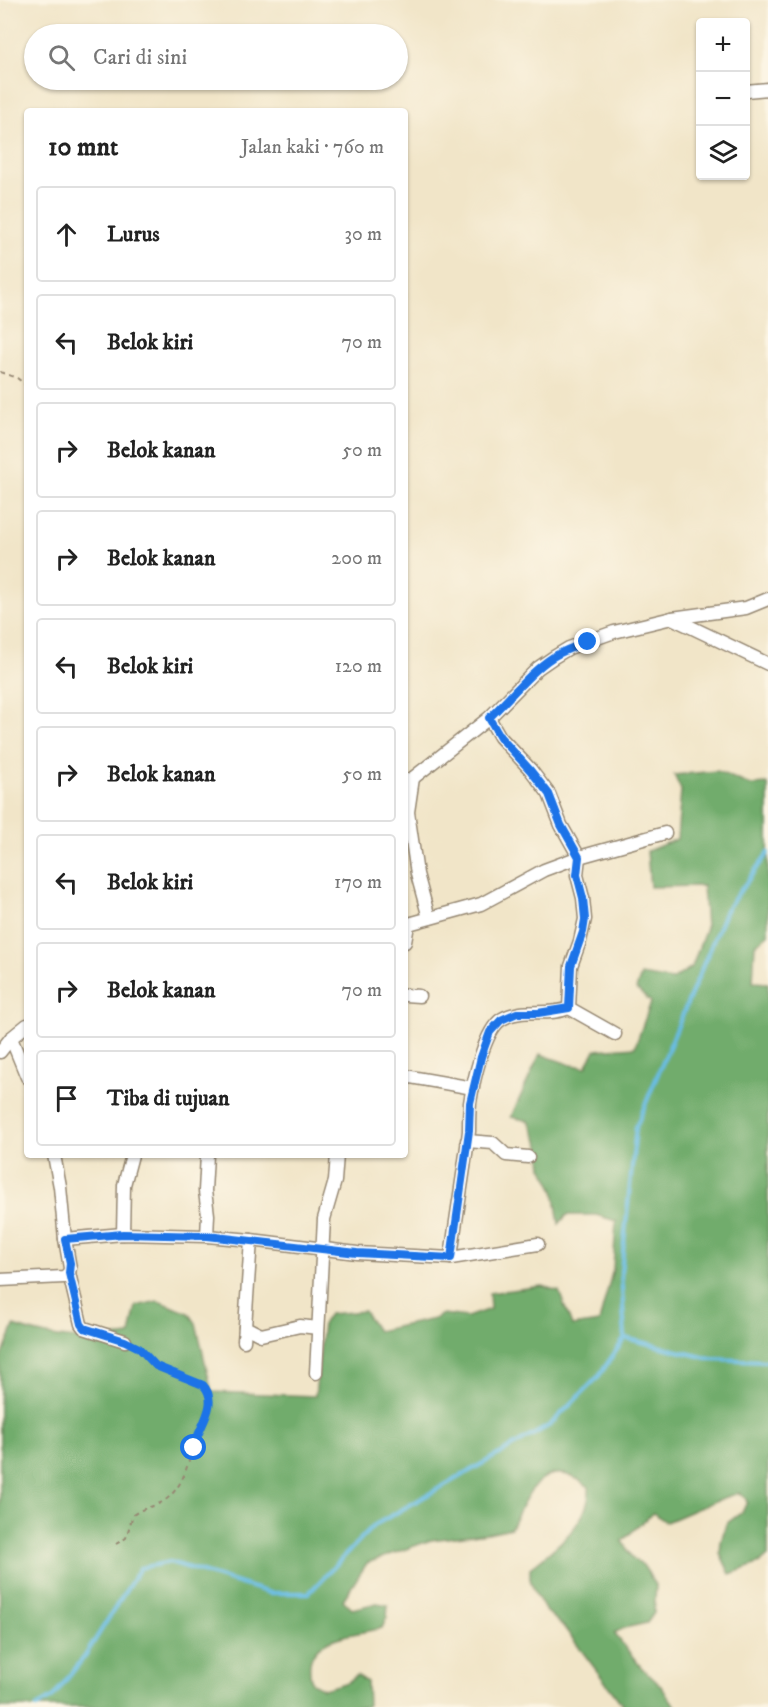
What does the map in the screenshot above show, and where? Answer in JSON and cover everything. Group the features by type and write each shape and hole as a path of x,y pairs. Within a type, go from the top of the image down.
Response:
{"street":[{"path":"750,91 768,89"},
{"path":"429,918 417,874 408,812 409,779 489,718 538,668 569,648 614,632 672,618 746,608 768,599"},
{"path":"672,618 768,664"},
{"path":"489,718 500,737 549,794 561,825 579,857 577,875 585,919 571,966 569,1008"},
{"path":"408,924 482,904 544,870 579,857 665,833"},
{"path":"408,995 419,996"},
{"path":"451,1258 473,1088 490,1032 501,1020 517,1013 538,1013 569,1008 615,1034"},
{"path":"0,1052 10,1038 24,1027"},
{"path":"10,1038 24,1070"},
{"path":"408,1077 473,1088"},
{"path":"467,1141 494,1143 506,1155 528,1156"},
{"path":"55,1158 70,1263 69,1273 81,1324 84,1328 125,1341"},
{"path":"123,1234 124,1185 131,1158"},
{"path":"207,1158 205,1191 208,1215 207,1236"},
{"path":"316,1373 324,1219 335,1181 337,1158"},
{"path":"65,1239 123,1234 207,1236 322,1249 451,1258 538,1244"},
{"path":"244,1341 251,1240"},
{"path":"0,1280 59,1277 69,1273"},
{"path":"245,1327 261,1335 300,1326 318,1328"}],"path":[{"path":"0,372 17,378 24,384"},
{"path":"116,1544 126,1538 133,1515 163,1502 182,1481 188,1469 197,1434 209,1410 210,1399 203,1385 156,1366 139,1348 125,1341"}],"green space":[{"path":"717,771 750,785 768,784 768,935 755,945 753,982 768,983 768,1556 760,1563 730,1574 720,1553 726,1524 742,1512 747,1502 739,1493 666,1522 653,1513 622,1541 633,1559 643,1565 656,1585 654,1613 647,1623 624,1628 614,1633 641,1667 660,1685 676,1707 624,1707 563,1626 545,1610 534,1591 530,1579 530,1568 570,1533 584,1512 588,1500 589,1487 574,1477 561,1474 549,1475 540,1481 524,1501 511,1528 431,1540 367,1563 343,1600 352,1609 377,1603 388,1605 387,1617 382,1628 329,1641 319,1647 312,1656 310,1667 312,1683 324,1689 348,1682 357,1675 367,1682 368,1705 365,1707 0,1707 0,1362 14,1326 58,1337 99,1338 130,1335 136,1306 158,1301 189,1313 196,1323 212,1392 315,1396 323,1323 329,1314 364,1311 377,1331 434,1319 443,1314 467,1317 490,1309 489,1293 542,1286 559,1291 572,1326 599,1322 613,1269 616,1221 596,1215 567,1215 559,1224 554,1190 542,1167 540,1145 529,1121 511,1117 540,1054 571,1065 586,1067 595,1050 635,1047 651,1002 636,989 641,975 672,980 692,967 706,928 703,886 650,887 647,851 677,839 681,790 674,775"}],"waterway":[{"path":"36,1707 52,1698 85,1656 140,1568 170,1562 270,1593 309,1593 373,1526 550,1425 598,1377 625,1338 621,1272 636,1127 726,910 768,853"},
{"path":"625,1338 711,1359 768,1361"}],"route":[{"path":"194,1448 197,1434 209,1410 208,1391 203,1385 156,1366 139,1348 84,1328 81,1324 69,1273 70,1263 65,1239 123,1234 207,1236 357,1253 451,1258 469,1131 470,1103 481,1057 490,1032 501,1020 517,1013 538,1013 569,1008 571,966 585,919 577,875 579,857 561,825 555,806 542,783 500,737 489,718 538,668 569,648 588,642"}]}
